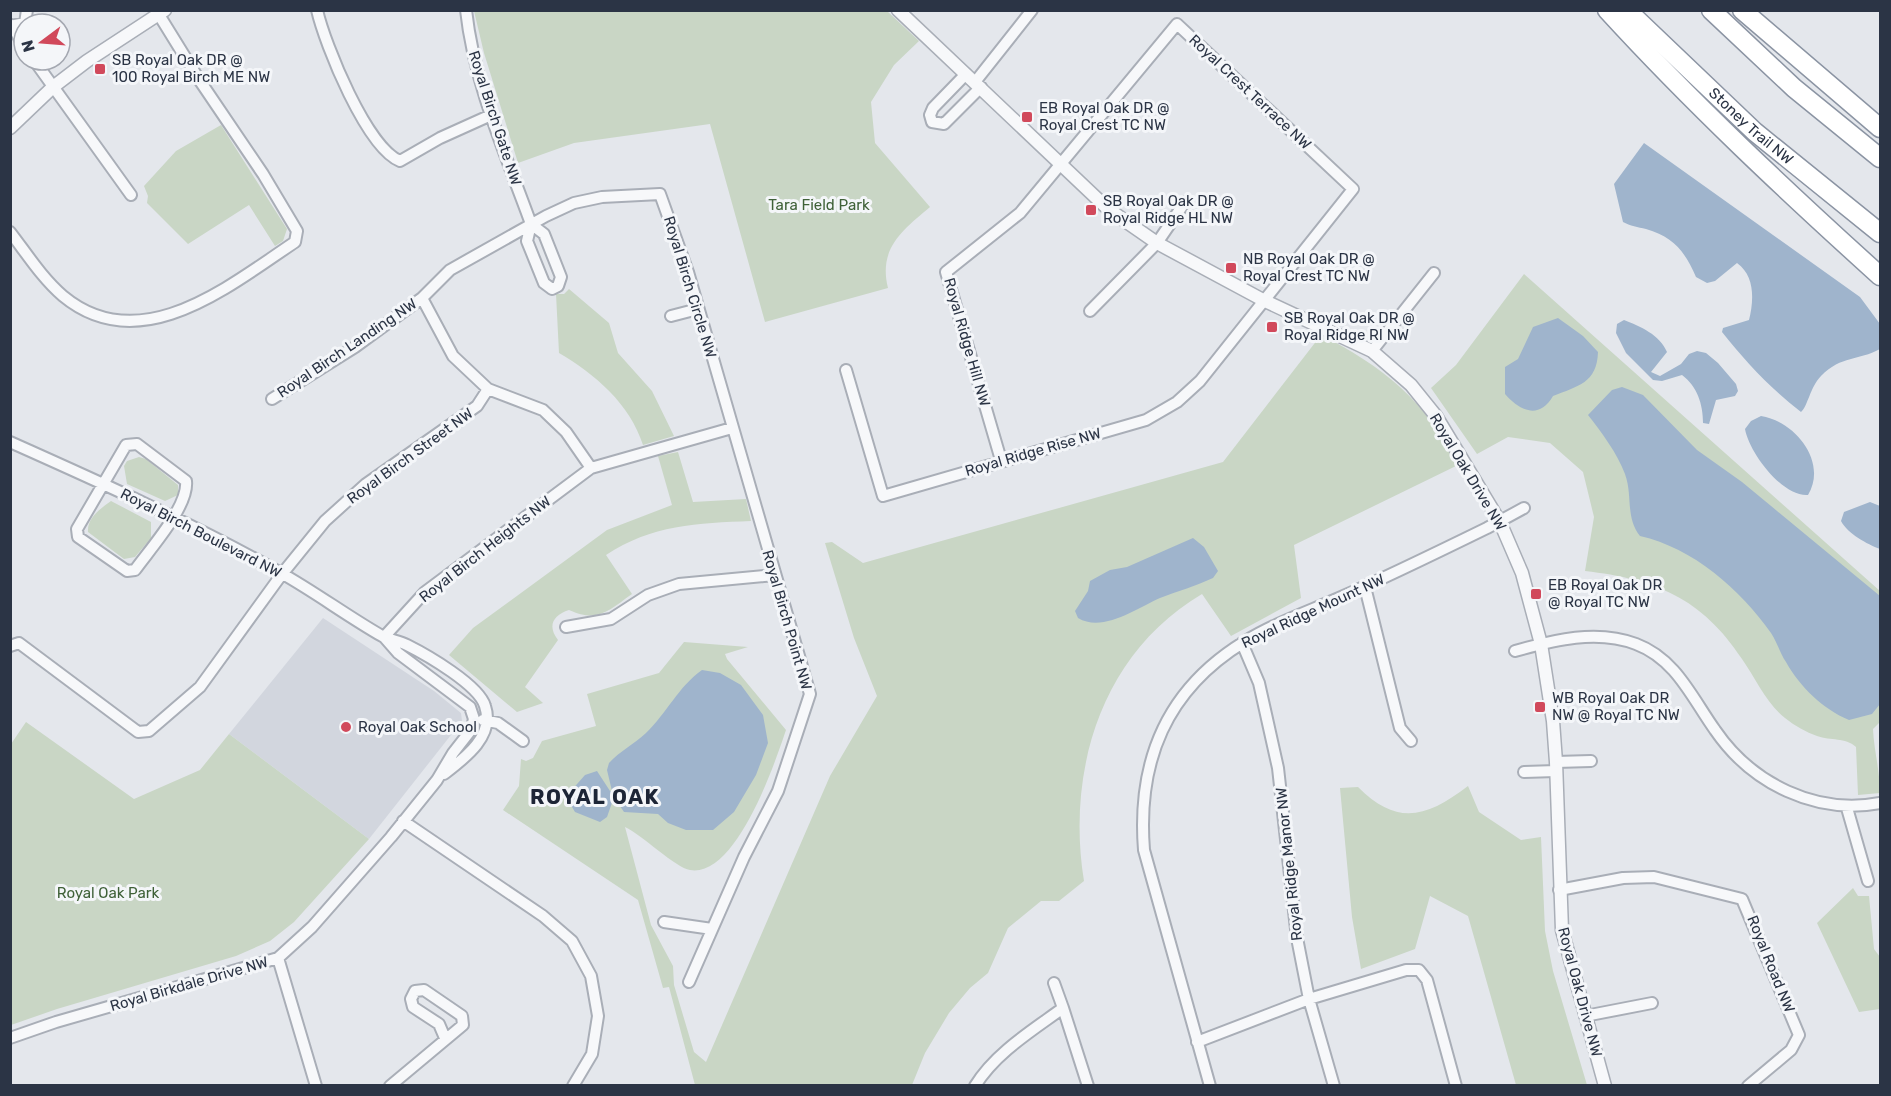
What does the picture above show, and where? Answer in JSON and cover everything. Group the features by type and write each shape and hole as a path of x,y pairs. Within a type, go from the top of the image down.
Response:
{"highway":[{"path":"1607,10 1653,60 1774,179 1881,276"},
{"name":"Stoney Trail NW","path":"1627,10 1755,132 1881,233"},
{"path":"1711,10 1794,88 1881,158"},
{"path":"1742,10 1881,128"}],"street":[{"path":"11,25 25,23 27,10"},
{"path":"317,10 339,75 390,157 400,161 440,138 491,115"},
{"name":"Royal Birch Gate NW","path":"466,10 473,54 491,115 531,224"},
{"name":"Royal Oak Drive NW","path":"898,10 1108,209 1157,243 1263,300 1372,351 1412,385 1436,416 1500,522 1522,573 1541,644 1553,721 1562,930 1605,1086"},
{"path":"974,81 1032,10"},
{"path":"10,128 53,87 160,12 297,231 295,242 194,307 169,317 137,321 109,319 86,310 65,297 44,278 10,232"},
{"name":"Royal Crest Terrace NW","path":"1060,165 1177,24 1353,189 1263,300"},
{"path":"42,72 131,195"},
{"name":"Royal Ridge Hill NW","path":"1001,460 946,272 1020,213 1060,165"},
{"name":"Royal Birch Circle NW","path":"422,298 450,270 531,224 574,203 602,197 660,194 688,272 732,428"},
{"path":"1090,311 1157,243 1185,202"},
{"path":"531,224 544,234 561,277 558,286 552,289 544,283 527,241 531,224"},
{"path":"1372,351 1434,273"},
{"path":"422,298 453,356 488,389 543,410 566,432 591,468 732,428"},
{"name":"Royal Birch Landing NW","path":"272,399 355,347 422,298"},
{"name":"Royal Ridge Rise NW","path":"846,370 883,496 1001,460 1146,420 1177,402 1200,381 1263,300"},
{"path":"671,316 698,309"},
{"name":"Royal Birch Street NW","path":"10,646 18,643 138,732 149,731 200,687 282,574 325,521 358,492 477,406 488,389"},
{"name":"Royal Birch Point NW","path":"689,982 744,857 754,842 778,791 810,694 732,428"},
{"name":"Royal Birch Boulevard NW","path":"10,442 174,517 282,574 384,637 406,644 452,673 481,696 488,721"},
{"path":"138,444 186,481 187,490 174,517 135,570 127,571 78,537 76,529 104,484 126,445 138,444"},
{"name":"Royal Birch Heights NW","path":"384,637 425,592 591,468"},
{"name":"Royal Ridge Mount NW","path":"1210,1086 1144,850 1141,816 1144,781 1160,732 1179,699 1205,669 1242,643 1500,522 1524,508"},
{"path":"566,627 611,619 648,594 679,584 775,575"},
{"path":"1365,586 1400,728 1411,741"},
{"path":"1515,651 1541,644 1596,636 1638,645 1659,657 1674,670 1714,729 1743,764 1760,776 1794,794 1817,802 1847,807 1881,803"},
{"name":"Royal Birch Boulevard NW","path":"384,637 398,653 470,706 474,719"},
{"name":"Royal Ridge Manor NW","path":"1242,643 1259,683 1278,768 1296,932 1309,999 1334,1086"},
{"path":"474,719 498,723 523,741"},
{"name":"Royal Birkdale Drive NW","path":"10,1038 56,1022 279,958 312,927 437,780 471,730 474,719"},
{"name":"Royal Birkdale Drive NW","path":"437,780 464,759 485,733 488,721"},
{"path":"1524,772 1592,761"},
{"path":"1847,807 1868,881"},
{"path":"403,821 543,916 572,940 591,976 598,1016 592,1054 573,1086"},
{"name":"Royal Road NW","path":"1559,890 1623,878 1654,877 1742,899 1799,1035 1791,1050 1748,1086"},
{"path":"664,922 712,929"},
{"path":"279,958 316,1086"},
{"path":"1197,1042 1309,999 1406,970 1419,970 1427,980 1456,1086"},
{"path":"1054,983 1088,1086"},
{"path":"390,1086 463,1025 462,1016 424,990 415,991 411,999 413,1007 439,1024 445,1038"},
{"path":"1585,1016 1652,1003"},
{"path":"975,1086 982,1075 1012,1047 1063,1008"}],"shaded area":[{"name":"Royal Oak School","path":"323,618 434,691 461,713 462,721 369,839 229,734"}],"green space":[{"name":"Tara Field Park","path":"474,11 887,11 919,41 894,65 871,102 875,143 930,207 895,241 887,262 888,288 765,322 710,124 574,143 518,163 484,53"},
{"path":"221,125 287,229 283,241 275,246 249,205 188,244 147,203 148,196 144,186 176,151"},
{"path":"1524,274 1880,591 1880,722 1873,729 1880,793 1858,795 1856,747 1843,740 1813,734 1778,712 1727,638 1693,606 1655,586 1585,571 1594,517 1583,472 1550,443 1508,437 1477,454 1431,388 1456,365"},
{"path":"569,289 609,323 618,353 652,391 674,436 643,445 629,416 610,392 585,370 559,353 556,294 564,294"},
{"path":"1321,335 1364,359 1401,388 1432,422 1456,466 1294,545 1301,598 1231,636 1202,594 1167,619 1139,648 1116,681 1099,718 1087,757 1081,798 1080,839 1084,881 1059,901 1041,901 1008,928 988,973 970,988 949,1013 925,1053 912,1085 695,1085 669,987 663,988 638,900 503,810 519,786 521,759 526,761 533,758 542,741 596,726 587,694 659,673 684,642 748,647 725,654 727,659 786,730 763,791 738,838 723,856 707,868 690,870 676,864 625,827 651,925 673,966 674,985 694,1052 706,1062 830,776 877,696 854,638 825,543 832,542 863,563 1223,462"},
{"path":"678,452 693,502 746,499 751,521 694,525 658,532 640,537 606,555 632,594 602,613 588,615 569,610 556,618 552,626 558,640 525,687 543,703 517,712 449,655 473,628 607,530 672,505 658,456"},
{"path":"139,457 146,459 178,485 178,495 165,501 127,484 124,466 127,461"},
{"path":"111,501 151,522 151,538 135,557 124,559 88,532 92,518"},
{"name":"Royal Oak Park","path":"26,722 134,799 200,770 229,734 369,839 294,922 270,941 236,956 57,1009 11,1025 11,744"},
{"path":"1468,786 1479,812 1521,840 1541,837 1545,931 1553,971 1587,1085 1516,1085 1468,916 1430,896 1415,949 1361,969 1352,917 1340,788 1358,787 1386,808 1413,813 1439,805"},
{"path":"1853,888 1858,896 1869,896 1874,949 1880,957 1880,1009 1859,1012 1817,923"}],"water":[{"path":"1644,143 1860,297 1880,324 1880,349 1843,361 1829,369 1817,380 1801,412 1779,394 1722,332 1723,328 1749,320 1752,289 1743,268 1737,263 1715,281 1707,283 1696,277 1683,253 1671,241 1656,232 1623,222 1614,184"},
{"path":"1558,318 1583,336 1598,352 1594,371 1578,386 1553,396 1542,408 1529,410 1523,408 1505,394 1505,367 1518,359 1533,327"},
{"path":"1624,320 1643,328 1664,346 1667,352 1651,372 1660,376 1681,364 1689,354 1697,351 1706,353 1736,384 1738,391 1735,396 1716,400 1709,424 1703,423 1698,396 1687,379 1682,375 1662,381 1653,380 1626,353 1616,333 1617,324"},
{"path":"1622,387 1643,395 1697,450 1742,482 1880,596 1880,704 1872,714 1849,720 1830,710 1798,680 1771,633 1730,586 1697,560 1660,542 1640,536 1632,521 1627,482 1622,466 1609,443 1588,415 1612,390"},
{"path":"1761,416 1774,419 1786,426 1805,445 1814,469 1813,482 1808,495 1798,494 1788,489 1760,461 1745,429 1751,421"},
{"path":"1870,502 1880,506 1880,549 1853,534 1841,521 1844,512"},
{"path":"1193,538 1204,547 1218,571 1213,578 1109,621 1098,623 1078,618 1075,611 1088,591 1090,581 1110,570 1127,567"},
{"path":"702,670 720,673 741,685 763,715 768,743 756,775 734,812 713,830 686,830 668,823 658,814 624,812 614,797 607,817 600,822 575,812 569,802 570,792 585,775 597,771 612,791 607,770 609,763 646,733 686,684"}],"place":[{"name":"SB Royal Oak DR @ 100 Royal Birch ME NW","path":"100,69"},
{"name":"EB Royal Oak DR @ Royal Crest TC NW","path":"1027,117"},
{"name":"SB Royal Oak DR @ Royal Ridge HL NW","path":"1091,210"},
{"name":"NB Royal Oak DR @ Royal Crest TC NW","path":"1231,268"},
{"name":"SB Royal Oak DR @ Royal Ridge RI NW","path":"1272,327"},
{"name":"EB Royal Oak DR @ Royal TC NW","path":"1536,594"},
{"name":"WB Royal Oak DR NW @ Royal TC NW","path":"1540,707"},
{"name":"Royal Oak School","path":"346,727"}],"district":[{"name":"ROYAL OAK","path":"595,797"}]}
